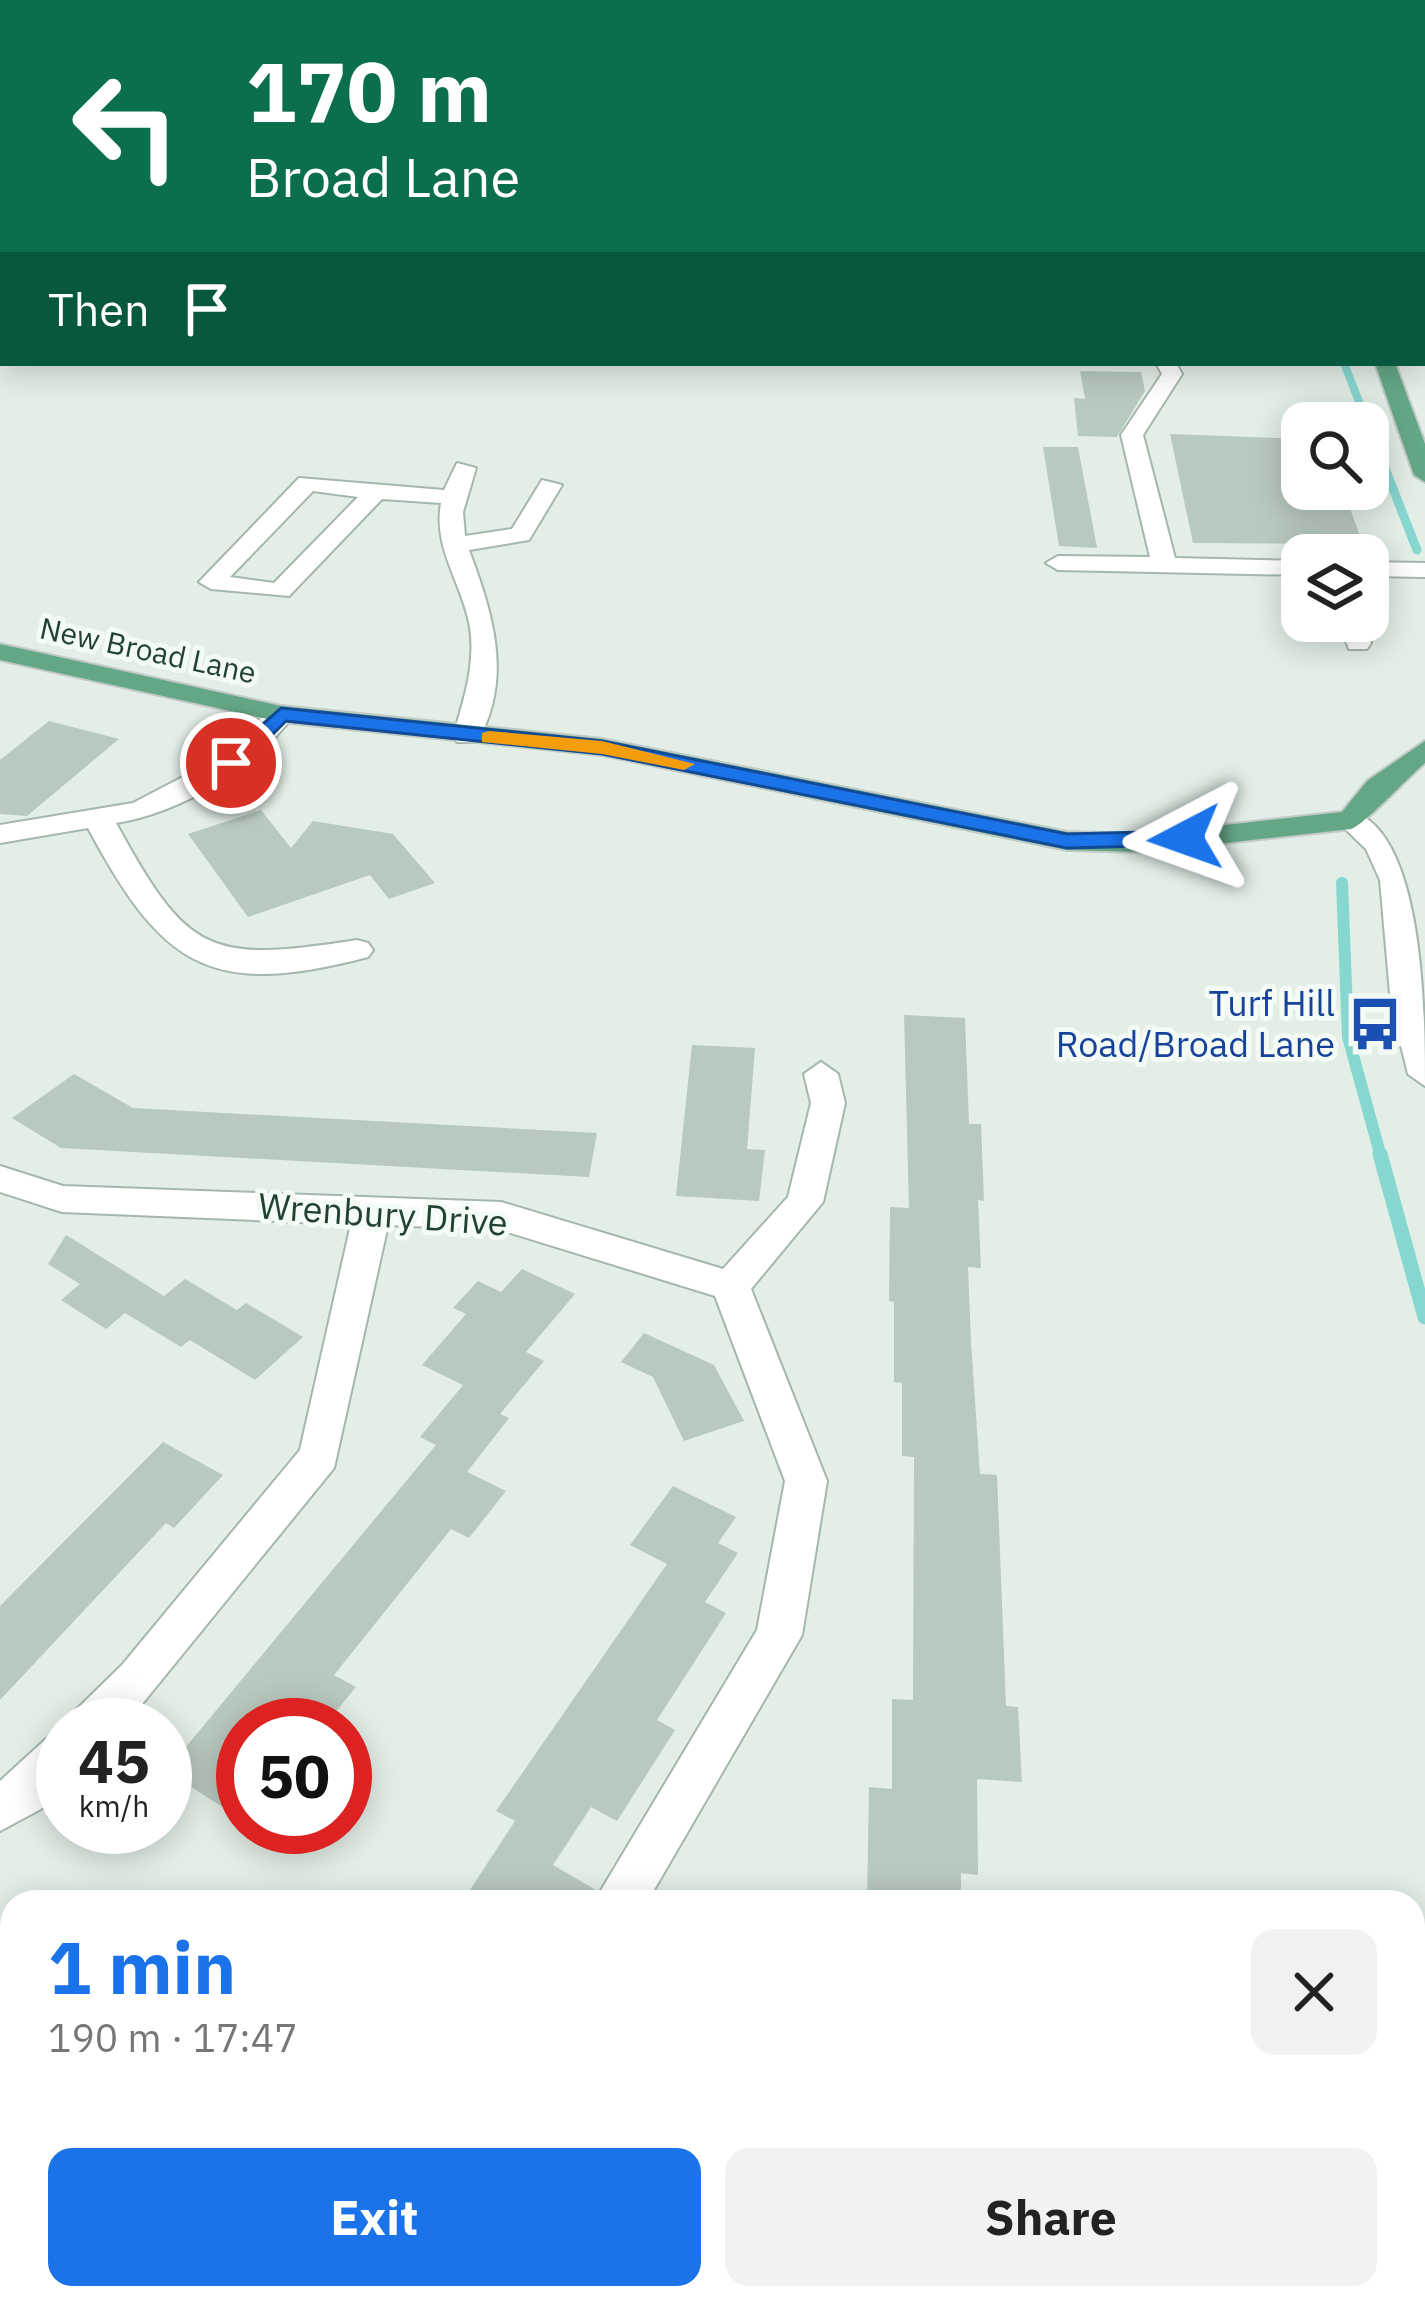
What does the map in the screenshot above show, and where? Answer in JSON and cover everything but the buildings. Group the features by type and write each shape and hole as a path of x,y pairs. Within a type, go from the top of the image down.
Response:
{"main road":[{"path":"1386,366 1425,475"},
{"name":"New Broad Lane","path":"0,652 281,714 602,747 1067,841 1144,843 1351,820"},
{"path":"1351,820 1377,787 1425,749"}],"street":[{"path":"1164,565 1132,435 1172,374 1168,366"},
{"path":"464,468 449,496 452,544 484,628 466,736"},
{"path":"376,492 280,591 211,582 307,483 449,496"},
{"path":"452,544 520,535 550,485"},
{"path":"1058,563 1281,568"},
{"path":"1389,569 1425,570"},
{"path":"0,834 141,810 231,763 281,714"},
{"path":"98,818 167,925 198,951 293,960 357,950"},
{"path":"1351,820 1410,879 1408,1005 1425,1074"},
{"path":"626,1890 778,1635 806,1481 731,1286 805,1202 828,1103 821,1074"},
{"name":"Wrenbury Drive","path":"0,1179 62,1199 501,1216 731,1286"},
{"path":"120,1698 319,1456 372,1210"},
{"path":"0,1808 36,1781"}],"waterway":[{"path":"1345,366 1359,402"},
{"path":"1389,478 1417,550"},
{"path":"1342,883 1348,1037 1381,1157"},
{"path":"1380,1154 1425,1317"}],"slow traffic":[{"path":"489,738 602,747 684,764"}],"place":[{"name":"Turf Hill Road/Broad Lane","path":"1375,1024"}],"route":[{"path":"231,763 281,714 419,732 602,747 1067,841 1144,843 1185,838"}]}
